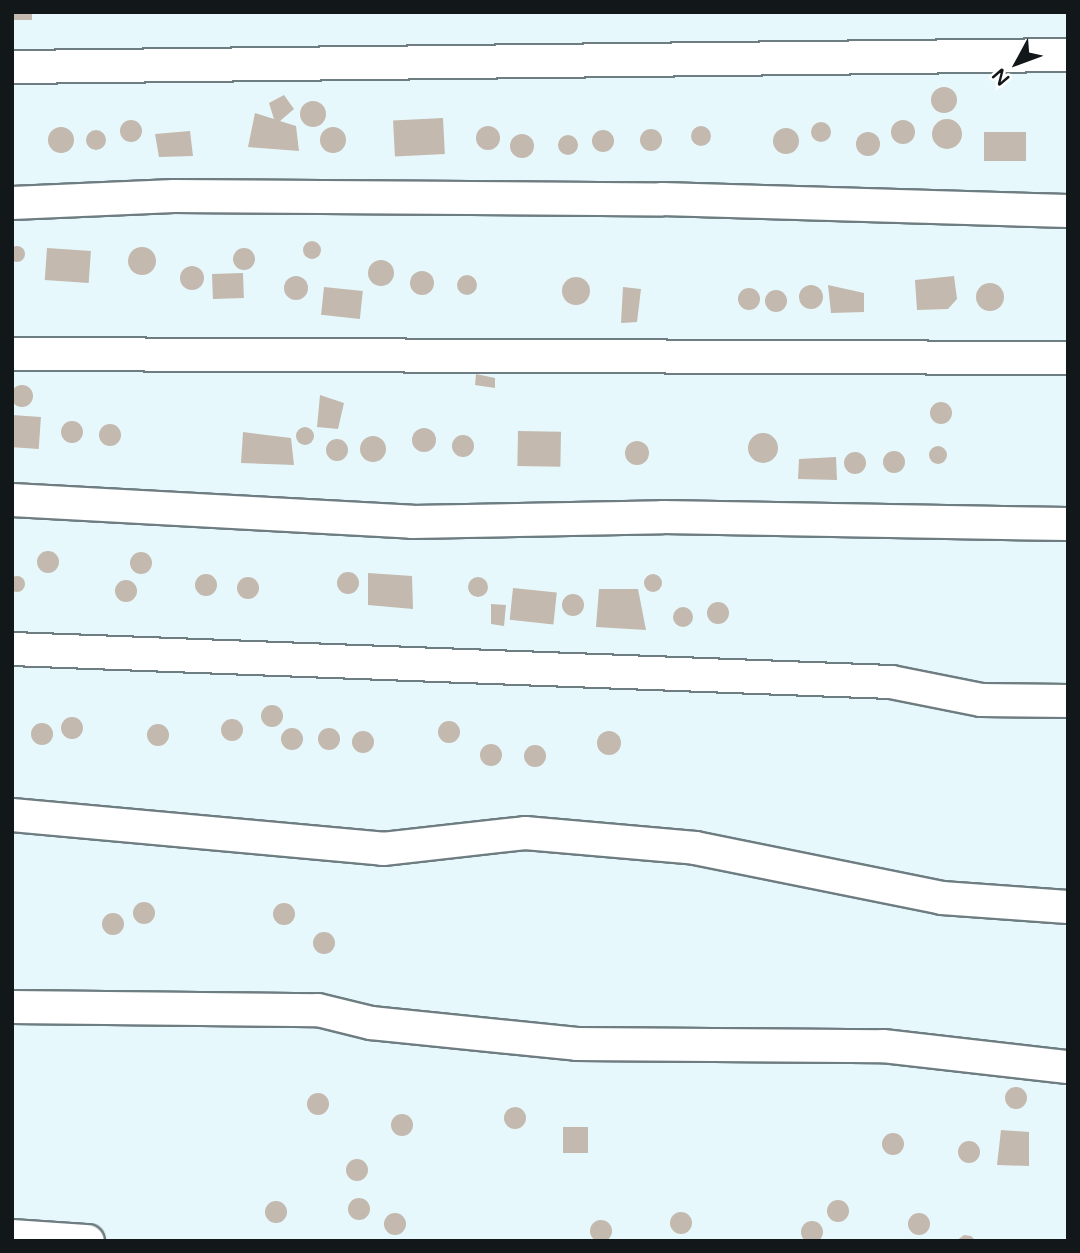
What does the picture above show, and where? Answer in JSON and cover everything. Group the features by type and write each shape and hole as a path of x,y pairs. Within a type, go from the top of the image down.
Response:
{"street":[{"path":"12,66 1068,55"},
{"path":"12,203 174,196 648,199 1068,211"},
{"path":"12,354 1068,358"},
{"path":"12,500 412,522 663,517 1068,524"},
{"path":"12,649 891,682 981,700 1068,701"},
{"path":"12,815 383,849 525,834 695,848 942,898 1068,907"},
{"path":"12,1007 318,1010 371,1023 577,1044 883,1046 1068,1067"},
{"path":"12,1236 88,1241"}],"building":[{"path":"12,12 32,12 32,20 12,20"},
{"path":"944,87 953,91 957,100 953,109 944,113 935,109 931,100 935,91"},
{"path":"284,95 294,109 280,121 296,126 299,151 248,147 255,113 274,119 269,103"},
{"path":"313,101 322,105 326,114 322,123 313,127 304,123 300,114 304,105"},
{"path":"443,118 445,154 395,157 393,121"},
{"path":"947,119 958,123 962,134 958,145 947,149 936,145 932,134 936,123"},
{"path":"131,120 139,123 142,131 139,139 131,142 123,139 120,131 123,123"},
{"path":"903,120 912,123 915,132 912,141 903,144 894,141 891,132 894,123"},
{"path":"821,122 828,125 831,132 828,139 821,142 814,139 811,132 814,125"},
{"path":"488,126 497,129 500,138 497,147 488,150 479,147 476,138 479,129"},
{"path":"701,126 708,129 711,136 708,143 701,146 694,143 691,136 694,129"},
{"path":"61,127 70,131 74,140 70,149 61,153 52,149 48,140 52,131"},
{"path":"333,127 342,131 346,140 342,149 333,153 324,149 320,140 324,131"},
{"path":"786,128 795,132 799,141 795,150 786,154 777,150 773,141 777,132"},
{"path":"647,129 655,129 662,136 662,144 655,151 647,151 640,144 640,136"},
{"path":"96,130 103,133 106,140 103,147 96,150 89,147 86,140 89,133"},
{"path":"603,130 611,133 614,141 611,149 603,152 595,149 592,141 595,133"},
{"path":"190,131 193,156 159,157 155,134"},
{"path":"868,132 877,135 880,144 877,153 868,156 859,153 856,144 859,135"},
{"path":"984,132 1026,132 1026,161 984,161"},
{"path":"522,134 530,138 534,146 530,154 522,158 514,154 510,146 514,138"},
{"path":"564,135 572,135 578,145 572,155 564,155 558,149 558,141"},
{"path":"312,241 318,244 321,250 318,256 312,259 306,256 303,250 306,244"},
{"path":"17,246 23,248 23,260 17,262 11,260 9,254 11,248"},
{"path":"142,247 152,251 156,261 152,271 142,275 132,271 128,261 132,251"},
{"path":"47,248 91,251 89,283 45,280"},
{"path":"244,248 252,251 255,259 252,267 244,270 236,267 233,259 236,251"},
{"path":"381,260 390,264 394,273 390,282 381,286 372,282 368,273 372,264"},
{"path":"187,266 197,266 204,273 204,283 197,290 187,290 180,283 180,273"},
{"path":"422,271 433,278 434,283 427,294 422,295 411,288 410,283 417,272"},
{"path":"243,273 244,298 213,299 212,274"},
{"path":"467,275 474,278 477,285 474,292 467,295 460,292 457,285 460,278"},
{"path":"296,276 304,280 308,288 304,296 296,300 288,296 284,288 288,280"},
{"path":"954,276 957,299 948,309 917,310 915,280"},
{"path":"576,277 586,281 590,291 586,301 576,305 566,301 562,291 566,281"},
{"path":"990,283 1000,287 1004,297 1000,307 990,311 980,307 976,297 980,287"},
{"path":"811,285 820,288 823,297 820,306 811,309 802,306 799,297 802,288"},
{"path":"828,285 864,293 864,312 831,313"},
{"path":"324,287 363,291 360,319 321,315"},
{"path":"623,287 641,289 637,322 621,323"},
{"path":"749,288 757,291 760,299 757,307 749,310 741,307 738,299 741,291"},
{"path":"772,290 780,290 787,297 787,305 780,312 772,312 765,305 765,297"},
{"path":"476,374 495,378 495,388 475,385"},
{"path":"22,385 30,388 33,396 30,404 22,407 14,404 11,396 14,388"},
{"path":"320,395 344,403 338,429 317,427"},
{"path":"941,402 949,405 952,413 949,421 941,424 933,421 930,413 933,405"},
{"path":"12,415 41,417 39,449 12,447"},
{"path":"72,421 80,424 83,432 80,440 72,443 64,440 61,432 64,424"},
{"path":"110,424 118,427 121,435 118,443 110,446 102,443 99,435 102,427"},
{"path":"305,427 311,430 314,436 311,442 305,445 299,442 296,436 299,430"},
{"path":"424,428 435,435 436,440 429,451 424,452 413,445 412,440 419,429"},
{"path":"518,431 561,432 560,467 517,466"},
{"path":"243,432 291,438 294,465 241,463"},
{"path":"763,433 774,437 778,448 774,459 763,463 752,459 748,448 752,437"},
{"path":"463,435 471,438 474,446 471,454 463,457 455,454 452,446 455,438"},
{"path":"373,436 382,440 386,449 382,458 373,462 364,458 360,449 364,440"},
{"path":"337,439 345,442 348,450 345,458 337,461 329,458 326,450 329,442"},
{"path":"637,441 646,444 649,453 646,462 637,465 628,462 625,453 628,444"},
{"path":"934,446 942,446 947,455 945,462 934,464 929,459 929,451"},
{"path":"894,451 902,454 905,462 902,470 894,473 886,470 883,462 886,454"},
{"path":"851,452 859,452 866,459 866,467 859,474 851,474 844,467 844,459"},
{"path":"836,457 837,480 798,479 799,459"},
{"path":"48,551 56,554 59,562 56,570 48,573 40,570 37,562 40,554"},
{"path":"141,552 149,555 152,563 149,571 141,574 133,571 130,563 133,555"},
{"path":"348,572 356,575 359,583 356,591 348,594 340,591 337,583 340,575"},
{"path":"368,573 412,576 413,609 368,605"},
{"path":"206,574 214,577 217,585 214,593 206,596 198,593 195,585 198,577"},
{"path":"649,574 657,574 662,583 660,590 649,592 644,587 644,579"},
{"path":"17,576 23,578 23,590 17,592 11,590 9,584 11,578"},
{"path":"248,577 256,580 259,588 256,596 248,599 240,596 237,588 240,580"},
{"path":"478,577 485,580 488,587 485,594 478,597 471,594 468,587 471,580"},
{"path":"126,580 134,583 137,591 134,599 126,602 118,599 115,591 118,583"},
{"path":"513,588 557,593 553,624 510,620"},
{"path":"599,589 638,589 646,630 596,627"},
{"path":"569,594 577,594 584,601 584,609 577,616 569,616 562,609 562,601"},
{"path":"718,602 726,605 729,613 726,621 718,624 710,621 707,613 710,605"},
{"path":"491,604 506,605 504,626 491,624"},
{"path":"679,607 687,607 693,617 687,627 679,627 673,621 673,613"},
{"path":"272,705 280,708 283,716 280,724 272,727 264,724 261,716 264,708"},
{"path":"72,717 80,720 83,728 80,736 72,739 64,736 61,728 64,720"},
{"path":"232,719 240,722 243,730 240,738 232,741 224,738 221,730 224,722"},
{"path":"449,721 457,724 460,732 457,740 449,743 441,740 438,732 441,724"},
{"path":"42,723 50,726 53,734 50,742 42,745 34,742 31,734 34,726"},
{"path":"158,724 166,727 169,735 166,743 158,746 150,743 147,735 150,727"},
{"path":"292,728 300,731 303,739 300,747 292,750 284,747 281,739 284,731"},
{"path":"329,728 337,731 340,739 337,747 329,750 321,747 318,739 321,731"},
{"path":"363,731 371,734 374,742 371,750 363,753 355,750 352,742 355,734"},
{"path":"609,731 617,735 621,743 617,751 609,755 601,751 597,743 601,735"},
{"path":"491,744 499,747 502,755 499,763 491,766 483,763 480,755 483,747"},
{"path":"535,745 543,748 546,756 543,764 535,767 527,764 524,756 527,748"},
{"path":"144,902 152,905 155,913 152,921 144,924 136,921 133,913 136,905"},
{"path":"284,903 292,906 295,914 292,922 284,925 276,922 273,914 276,906"},
{"path":"113,913 121,916 124,924 121,932 113,935 105,932 102,924 105,916"},
{"path":"324,932 332,935 335,943 332,951 324,954 316,951 313,943 316,935"},
{"path":"1016,1087 1024,1090 1027,1098 1024,1106 1016,1109 1008,1106 1005,1098 1008,1090"},
{"path":"318,1093 326,1096 329,1104 326,1112 318,1115 310,1112 307,1104 310,1096"},
{"path":"515,1107 523,1110 526,1118 523,1126 515,1129 507,1126 504,1118 507,1110"},
{"path":"402,1114 410,1117 413,1125 410,1133 402,1136 394,1133 391,1125 394,1117"},
{"path":"563,1127 588,1127 588,1153 563,1153"},
{"path":"1001,1130 1029,1132 1029,1166 997,1165"},
{"path":"893,1133 901,1136 904,1144 901,1152 893,1155 885,1152 882,1144 885,1136"},
{"path":"969,1141 977,1144 980,1152 977,1160 969,1163 961,1160 958,1152 961,1144"},
{"path":"357,1159 365,1162 368,1170 365,1178 357,1181 349,1178 346,1170 349,1162"},
{"path":"359,1198 367,1201 370,1209 367,1217 359,1220 351,1217 348,1209 351,1201"},
{"path":"838,1200 846,1203 849,1211 846,1219 838,1222 830,1219 827,1211 830,1203"},
{"path":"276,1201 284,1204 287,1212 284,1220 276,1223 268,1220 265,1212 268,1204"},
{"path":"681,1212 689,1215 692,1223 689,1231 681,1234 673,1231 670,1223 673,1215"},
{"path":"395,1213 403,1216 406,1224 403,1232 395,1235 387,1232 384,1224 387,1216"},
{"path":"919,1213 927,1216 930,1224 927,1232 919,1235 911,1232 908,1224 911,1216"},
{"path":"601,1220 609,1223 612,1231 609,1239 601,1242 593,1239 590,1231 593,1223"},
{"path":"812,1221 820,1224 823,1232 820,1240 812,1243 804,1240 801,1232 804,1224"},
{"path":"964,1235 971,1236 976,1241 956,1241"}]}
